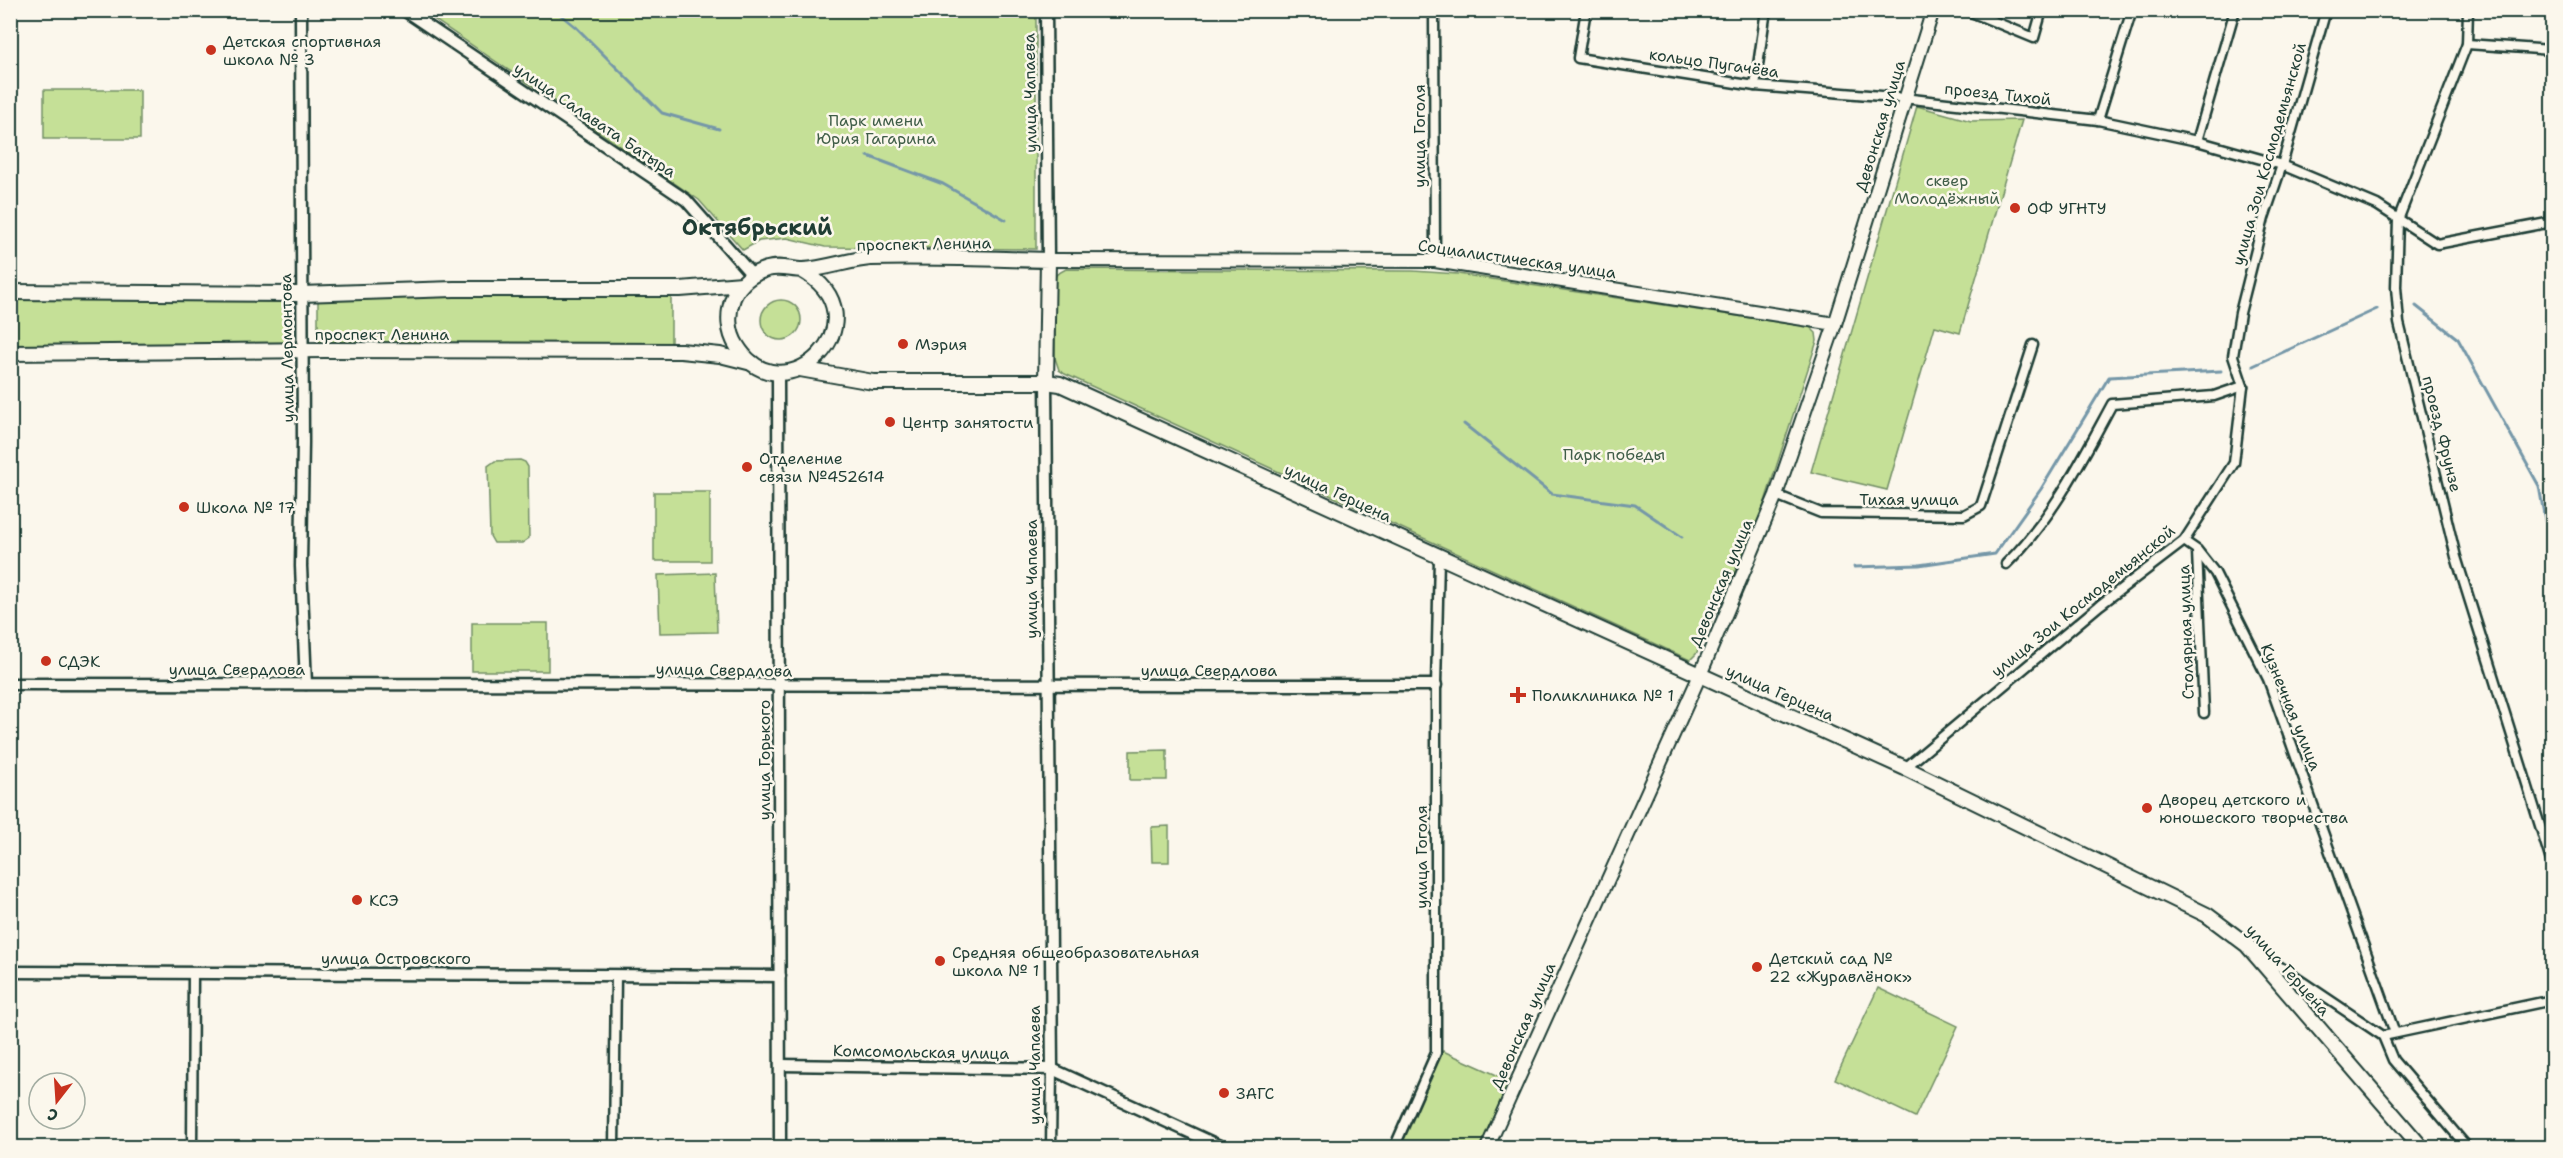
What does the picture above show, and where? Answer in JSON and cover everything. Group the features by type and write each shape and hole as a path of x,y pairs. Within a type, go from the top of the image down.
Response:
{"main road":[{"name":"Девонская улица","path":"1487,1148 1700,675 1776,495 1835,324 1900,98 1932,10"},
{"name":"проспект Ленина","path":"801,270 868,258 1048,260"},
{"name":"Социалистическая улица","path":"1048,260 1435,261 1835,324"},
{"name":"улица Чапаева","path":"1046,382 1048,260"},
{"path":"800,369 823,353 830,341 835,313 827,293 814,277 801,270 779,266 765,269 747,280 734,296 729,326 737,347 752,363 765,369 778,372 800,369 873,382 1046,382"},
{"path":"10,292 302,294 454,289 680,289 747,280"},
{"name":"проспект Ленина","path":"10,353 303,350 681,351 720,355 752,363"},
{"name":"улица Герцена","path":"1046,382 1060,384 1905,768 2164,892 2207,915 2247,945 2422,1148"}],"street":[{"name":"улица Лермонтова","path":"302,10 301,566 306,684"},
{"name":"улица Салавата Батыра","path":"404,10 686,200 747,280"},
{"name":"улица Чапаева","path":"1046,10 1048,260"},
{"name":"улица Гоголя","path":"1434,10 1435,261"},
{"name":"кольцо Пугачёва","path":"1586,10 1578,58 1755,86 1900,98"},
{"path":"1755,86 1766,10"},
{"path":"1966,10 2034,38 2042,10"},
{"path":"2098,120 2132,10"},
{"path":"2197,141 2235,10"},
{"name":"улица Зои Космодемьянской","path":"1905,768 2100,605 2184,541 2234,463 2243,386 2233,356 2240,313 2264,218 2282,165 2326,10"},
{"name":"проезд Фрунзе","path":"2468,10 2468,44 2398,220 2396,287 2399,322 2456,557 2553,864"},
{"path":"2468,44 2553,50"},
{"name":"проезд Тихой","path":"1900,98 2098,120 2197,141 2282,165 2377,206 2437,244 2553,222"},
{"name":"Тихая улица","path":"1776,495 1821,513 1964,515 1981,506 2033,345"},
{"name":"улица Горького","path":"778,372 780,1148"},
{"name":"улица Чапаева","path":"1046,382 1051,1148"},
{"path":"2006,564 2027,543 2064,492 2112,404 2214,396 2243,386"},
{"name":"Кузнечная улица","path":"2184,541 2197,550 2215,573 2268,679 2395,1033"},
{"name":"Столярная улица","path":"2197,550 2204,713"},
{"name":"улица Гоголя","path":"1394,1148 1436,1053 1436,685 1439,558"},
{"name":"улица Свердлова","path":"10,684 1436,685"},
{"path":"2247,945 2383,1036 2393,1060 2469,1148"},
{"name":"улица Островского","path":"10,972 780,976"},
{"path":"192,1148 193,972"},
{"path":"614,1148 616,975"},
{"path":"2383,1036 2553,1000"},
{"name":"Комсомольская улица","path":"780,1065 1052,1069 1224,1148"}],"green space":[{"name":"Парк имени Юрия Гагарина","path":"422,11 1036,11 1036,249 825,247 787,238 759,241 743,250 699,200"},
{"path":"44,90 140,90 140,139 44,139"},
{"name":"сквер Молодёжный","path":"1917,106 1971,121 2022,120 1960,333 1935,326 1887,490 1811,472"},
{"name":"Парк победы","path":"1066,269 1413,271 1458,274 1810,327 1816,333 1817,341 1759,520 1696,654 1690,660 1065,374 1059,370 1055,358 1055,278 1057,274"},
{"path":"318,290 671,291 671,345 318,344"},
{"path":"290,292 290,345 11,346 10,294"},
{"path":"781,300 795,306 801,320 795,334 781,340 767,334 761,320 767,306"},
{"path":"520,460 528,467 529,538 522,543 494,543 490,536 488,466 495,461"},
{"path":"654,492 710,492 710,561 654,561"},
{"path":"715,573 717,632 660,633 658,575"},
{"path":"472,623 548,623 548,671 472,671"},
{"path":"1167,750 1167,780 1130,780 1130,751"},
{"path":"1169,826 1169,862 1152,862 1151,827"},
{"path":"1878,988 1958,1026 1915,1117 1835,1079"},
{"path":"1443,1051 1510,1081 1480,1147 1399,1147"}],"waterway":[{"path":"555,10 577,28 662,113 719,129"},
{"path":"868,156 943,184 1006,220"},
{"path":"2416,306 2458,339 2539,486 2548,537 2552,538"},
{"path":"2253,366 2377,309"},
{"path":"1854,567 1919,565 1995,554 2041,489 2109,377 2221,371"},
{"path":"1464,424 1552,494 1635,505 1682,537"}],"place":[{"name":"Детская спортивная школа № 3","path":"211,50"},
{"name":"ОФ УГНТУ","path":"2015,208"},
{"name":"Мэрия","path":"903,344"},
{"name":"Центр занятости","path":"890,422"},
{"name":"Отделение связи №452614","path":"747,467"},
{"name":"Школа № 17","path":"184,507"},
{"name":"СДЭК","path":"46,661"},
{"name":"Поликлиника № 1","path":"1518,695"},
{"name":"Дворец детского и юношеского творчества","path":"2147,808"},
{"name":"КСЭ","path":"357,900"},
{"name":"Средняя общеобразовательная школа № 1","path":"940,961"},
{"name":"Детский сад № 22 «Журавлёнок»","path":"1757,967"},
{"name":"ЗАГС","path":"1224,1093"}],"district":[{"name":"Октябрьский","path":"757,227"}]}
